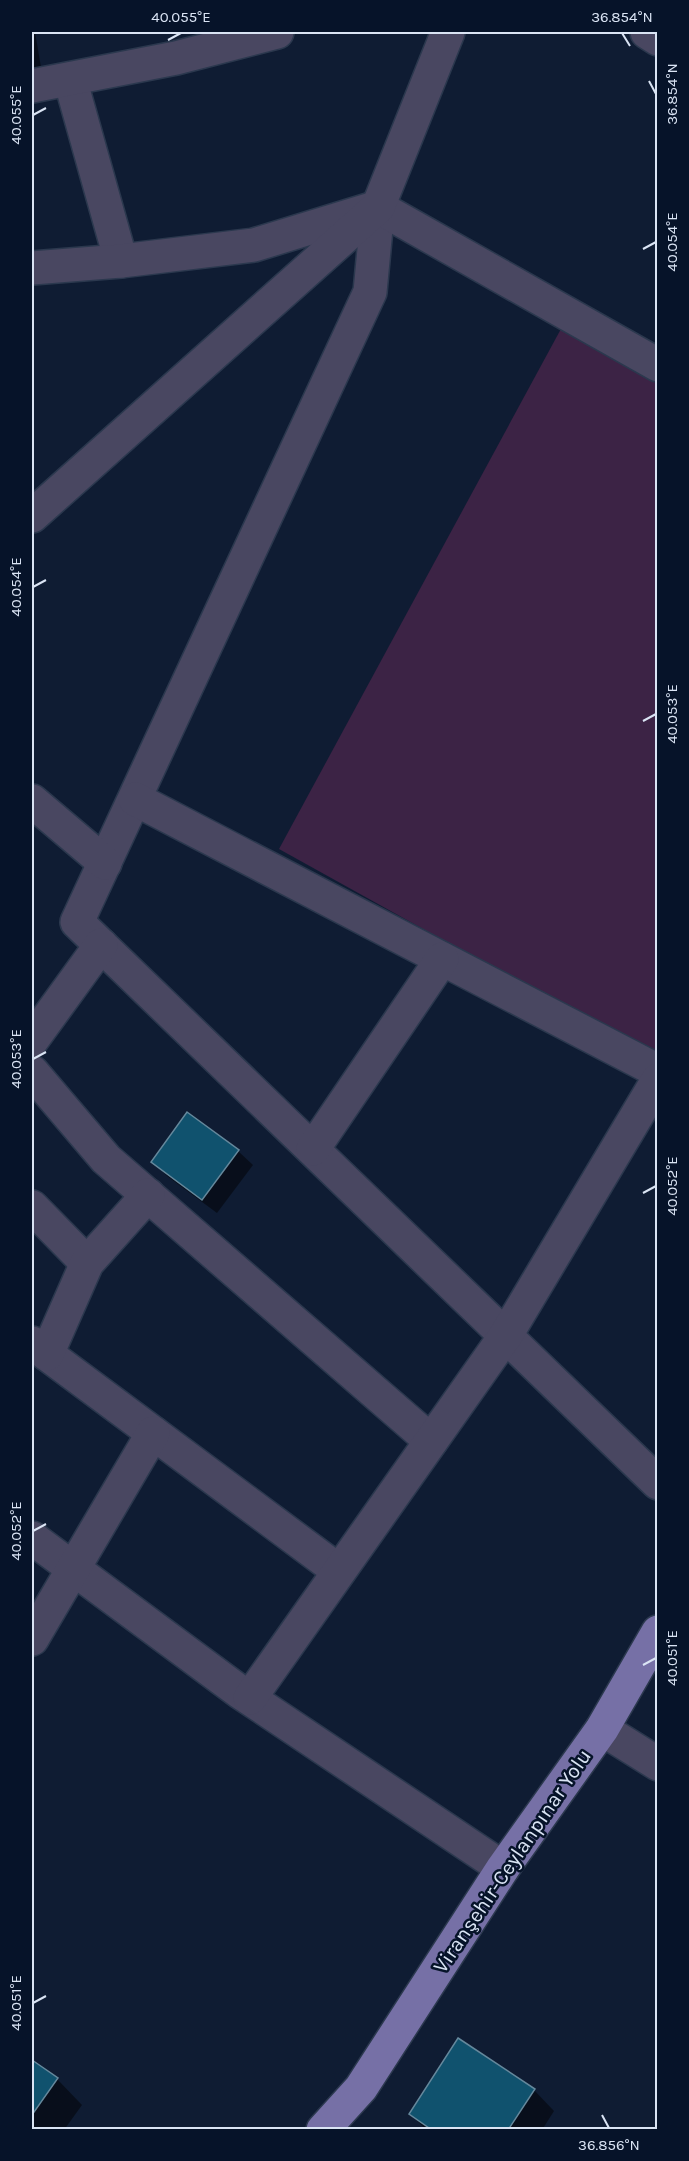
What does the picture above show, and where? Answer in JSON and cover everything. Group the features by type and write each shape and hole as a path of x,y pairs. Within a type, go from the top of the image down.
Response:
{"main road":[{"name":"Viranşehir-Ceylanpınar Yolu","path":"323,2130 361,2088 503,1868 602,1729 657,1632"},
{"name":"Viranşehir-Ceylanpınar Yolu","path":"345,2130 361,2088"}],"street":[{"path":"32,86 176,58 278,32"},
{"path":"448,32 378,207 370,292 78,922 657,1483"},
{"path":"647,32 657,39"},
{"path":"70,79 121,261"},
{"path":"32,516 378,207"},
{"path":"32,268 121,261 254,245 378,207 657,365"},
{"path":"135,799 657,1071"},
{"path":"32,801 105,863"},
{"path":"32,1040 101,945"},
{"path":"313,1149 442,959"},
{"path":"32,1072 106,1159 431,1441"},
{"path":"250,1698 506,1335 657,1080"},
{"path":"148,1195 87,1263 39,1348 339,1572"},
{"path":"32,1207 87,1263"},
{"path":"32,1639 153,1433"},
{"path":"32,1538 250,1698 503,1868"},
{"path":"602,1729 657,1764"}],"shaded area":[{"path":"562,327 657,382 658,1051 654,1057 279,849"}],"building":[{"path":"187,1112 239,1150 202,1200 151,1162"},
{"path":"458,2038 535,2089 508,2130 432,2130 409,2114"},
{"path":"32,2060 58,2078 32,2115"}]}
